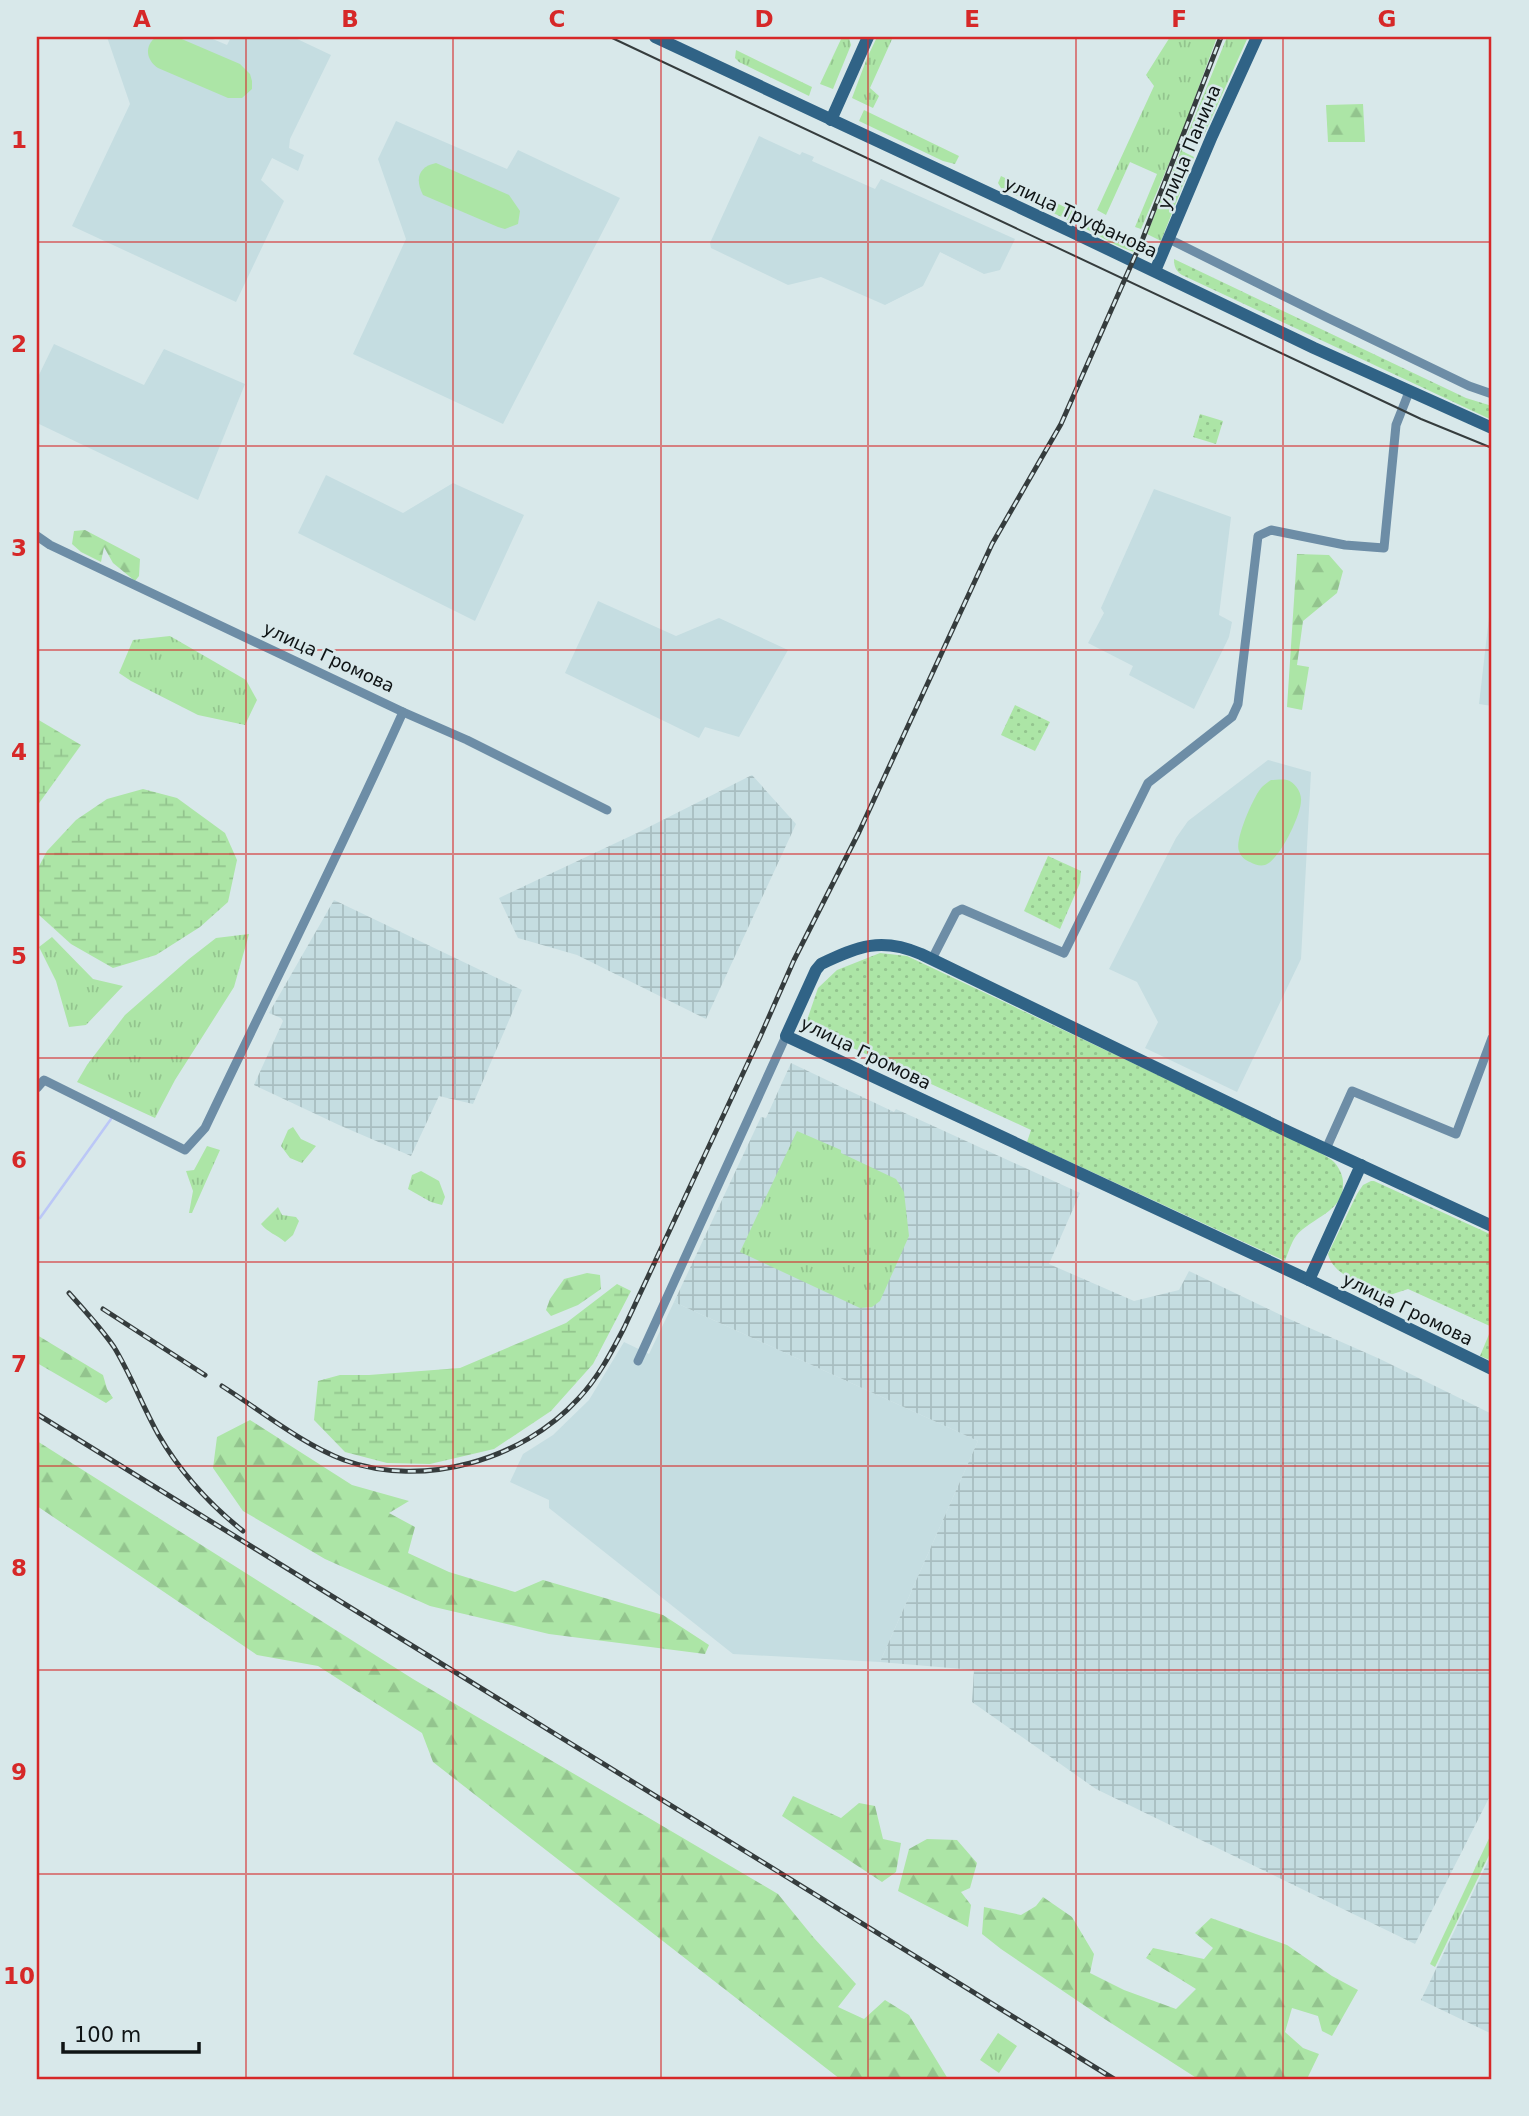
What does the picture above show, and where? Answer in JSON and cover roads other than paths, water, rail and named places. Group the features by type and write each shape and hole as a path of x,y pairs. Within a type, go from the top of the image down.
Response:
{"street":[{"name":"улица Труфанова","path":"655,37 1409,392 1492,428"},
{"path":"831,120 868,37"},
{"name":"улица Панина","path":"1156,271 1257,37"},
{"path":"1169,239 1469,386 1492,394"},
{"path":"932,959 956,912 962,909 1064,953 1148,783 1232,717 1238,704 1258,536 1271,530 1345,545 1384,548 1396,425 1409,392"},
{"name":"улица Громова","path":"37,536 50,545 514,763 607,810"},
{"path":"37,1088 44,1080 185,1150 205,1128 403,712"},
{"name":"улица Громова","path":"1492,1226 1361,1166 908,948 872,944 821,964 786,1037 1492,1368"},
{"path":"638,1361 786,1037"},
{"path":"1326,1149 1352,1091 1456,1134 1492,1038"},
{"path":"1309,1280 1361,1166"}],"waterway":[{"path":"40,1218 111,1119"}],"tram line":[{"path":"610,37 1421,419 1492,448"}],"railway":[{"path":"222,1386 297,1436 328,1453 374,1468 406,1471 438,1470 500,1453 555,1420 592,1383 624,1328 794,960 859,832 992,544 1061,424 1143,238 1221,37"},
{"path":"69,1293 114,1347 158,1434 176,1461 218,1510 243,1531"},
{"path":"103,1309 205,1375"},
{"path":"37,1414 1114,2079"}]}
